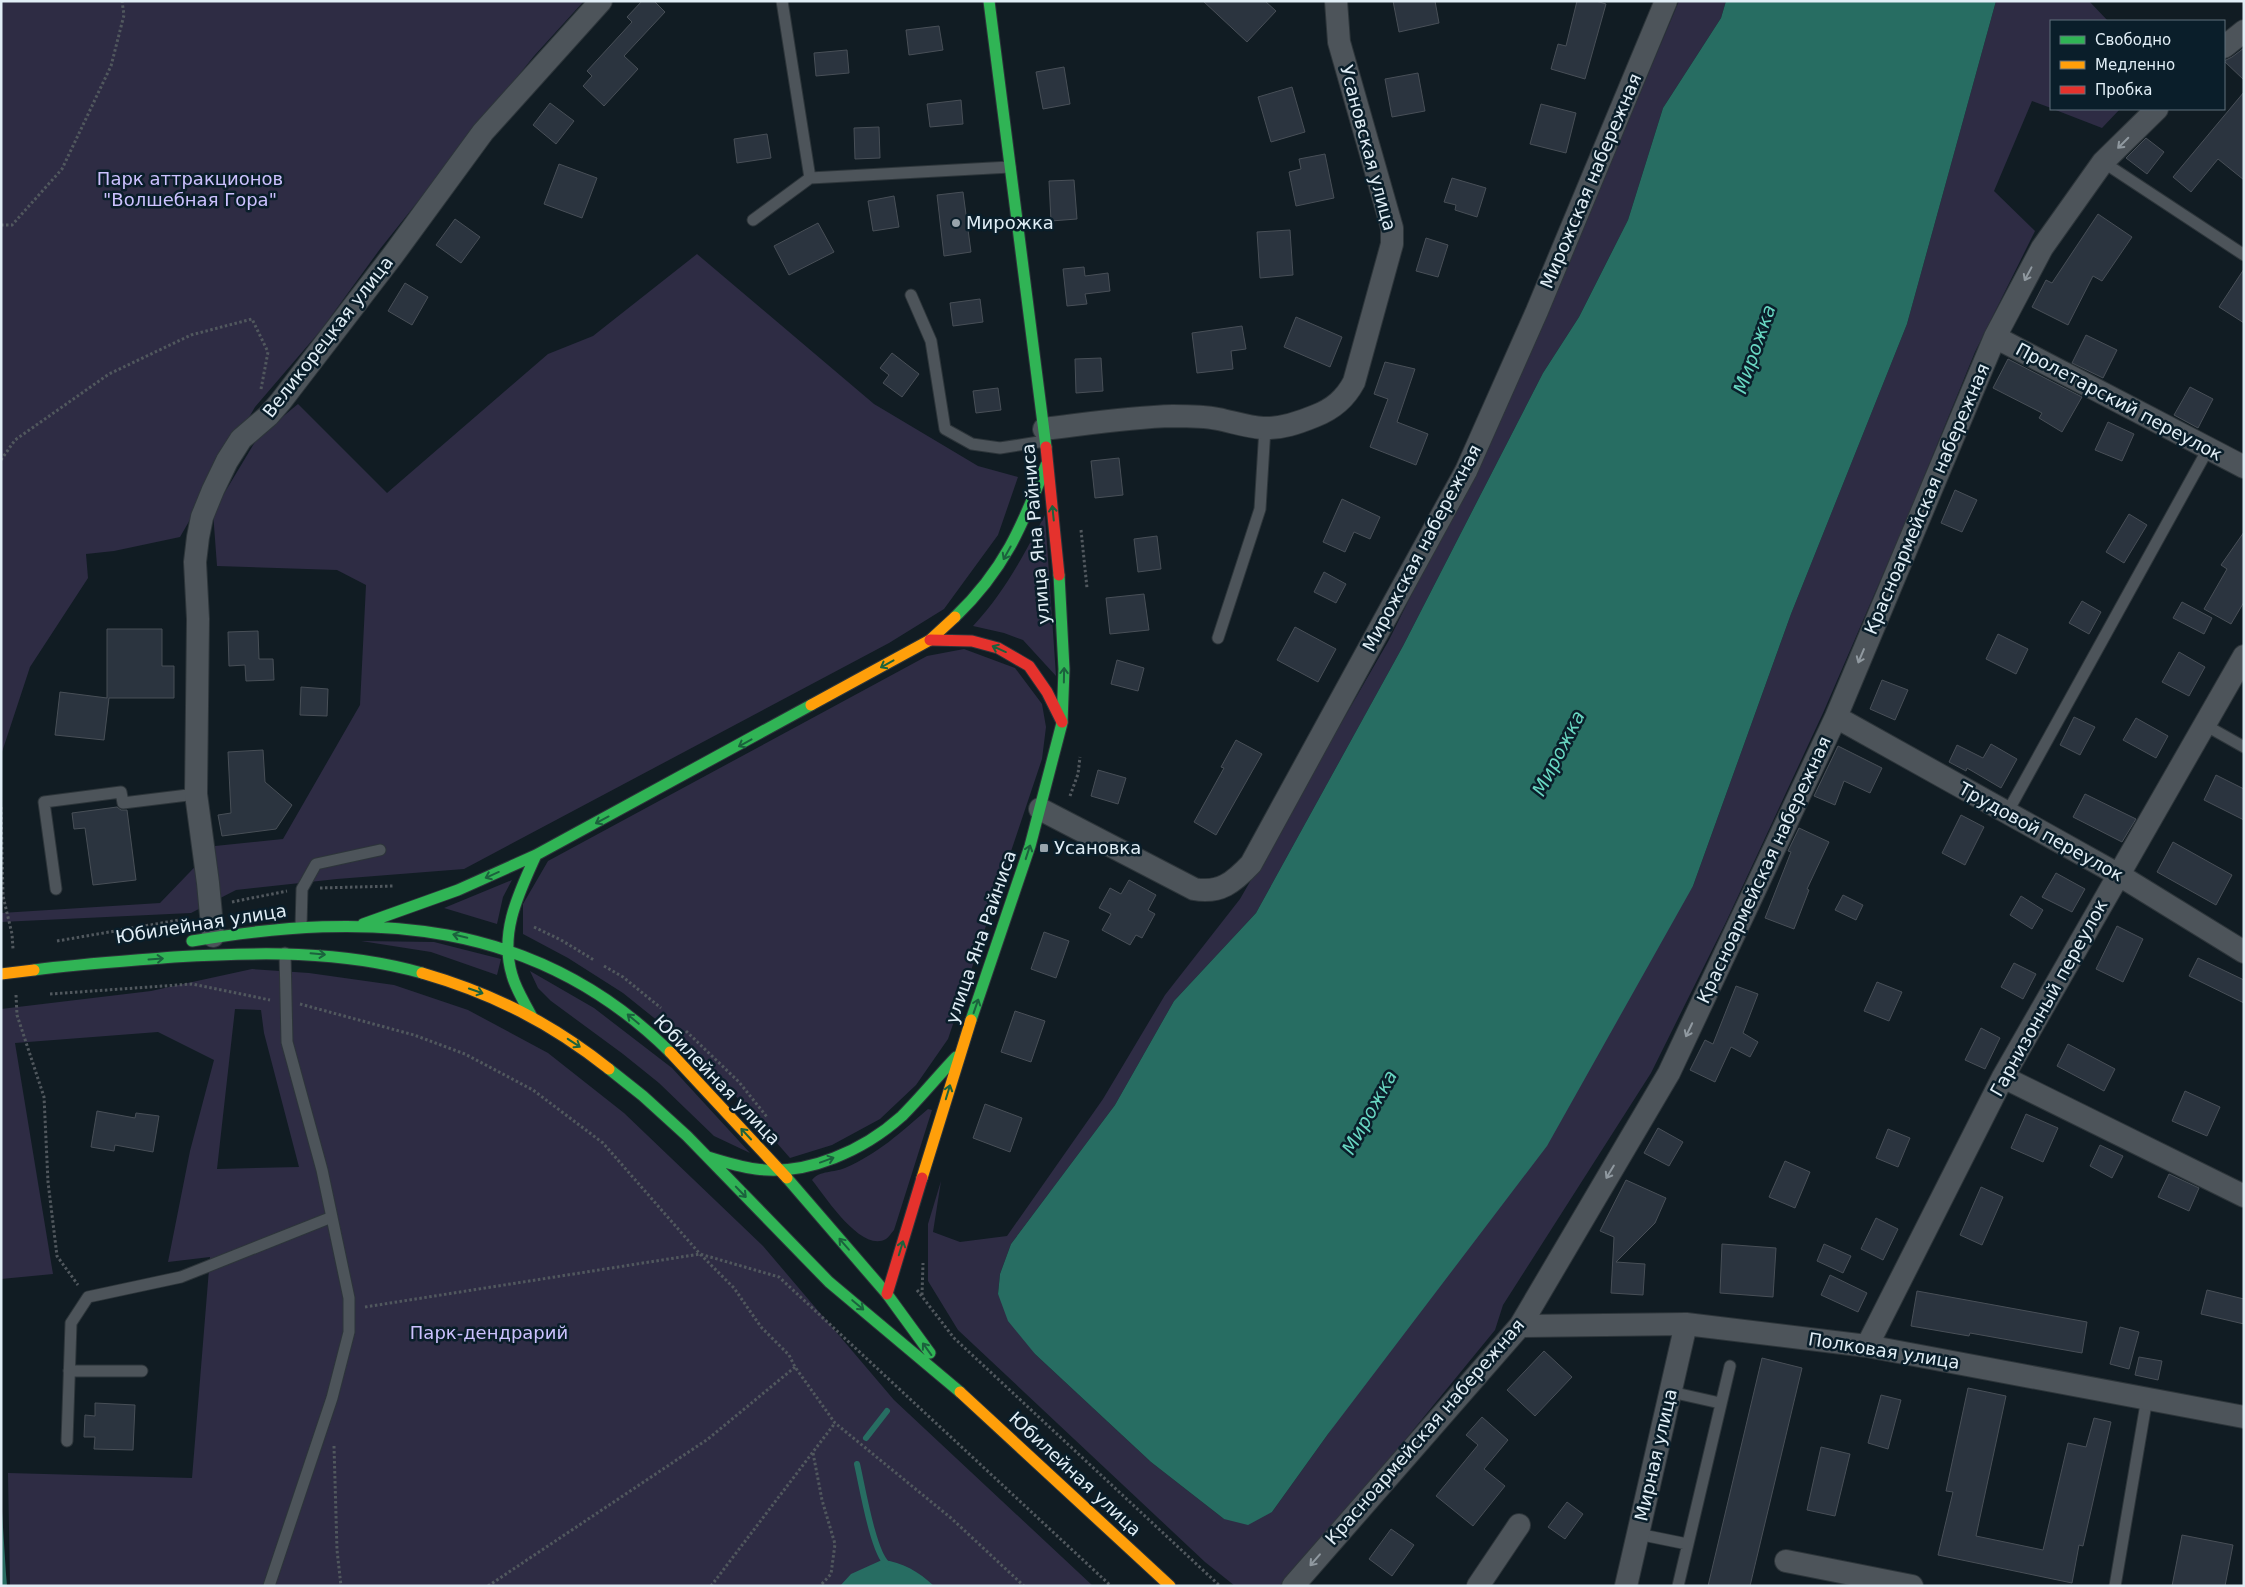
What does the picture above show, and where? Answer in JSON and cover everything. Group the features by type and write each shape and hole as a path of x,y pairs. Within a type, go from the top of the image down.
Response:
{"street":[{"name":"Великорецкая улица","path":"212,936 208,883 196,794 198,619 195,562 198,537 209,499 241,439 268,416 281,401 393,255 483,132 601,1"},
{"name":"улица Яна Райниса","path":"887,1294 960,1052 1030,846 1062,724 1064,669 1062,604 1044,435 989,1"},
{"name":"Усановская улица","path":"1044,435 1113,420 1195,416 1265,428 1293,425 1336,405 1346,395 1354,382 1392,244 1392,228 1339,42 1336,1"},
{"name":"Мирожская набережная","path":"1040,809 1194,889 1208,892 1224,887 1238,878 1251,864 1466,471 1537,311 1666,1"},
{"path":"2225,46 2244,31"},
{"name":"Красноармейская набережная","path":"1293,1586 1520,1326 1668,1073 1836,716 1995,336 2042,248 2103,162 2156,110"},
{"name":"Пролетарский переулок","path":"1995,336 2244,467"},
{"path":"363,924 458,890 536,855 930,640 961,612 992,577 1007,555 1026,516 1047,460"},
{"path":"930,640 972,641 998,648 1028,666 1047,692 1062,724"},
{"name":"Гарнизонный переулок","path":"1867,1346 2003,1077 2244,656"},
{"name":"Трудовой переулок","path":"1836,716 2119,875 2244,952"},
{"path":"532,1017 512,975 507,949 508,922 536,855"},
{"name":"Юбилейная улица","path":"184,942 212,936 300,926 363,924 420,928 461,936 507,949 587,986 631,1016 671,1053 779,1170 887,1294 955,1388"},
{"name":"Юбилейная улица","path":"72,965 166,946"},
{"name":"Юбилейная улица","path":"1,974 72,965 229,953 285,953 336,956 406,969 489,996 532,1017 578,1046 645,1098 708,1157 814,1268 955,1388 1170,1586"},
{"name":"улица Яна Райниса","path":"708,1157 748,1168 779,1170 804,1167 827,1160 870,1139 893,1123 960,1052"},
{"path":"2003,1077 2244,1196"},
{"name":"Полковая улица","path":"1520,1326 1686,1324 1867,1346 2244,1417"},
{"name":"Мирная улица","path":"1626,1586 1686,1324"},
{"path":"1478,1586 1519,1525"},
{"path":"1786,1561 1912,1586"}],"lane":[{"path":"782,1 810,178"},
{"path":"2103,162 2244,255"},
{"path":"754,220 810,178 1010,167"},
{"path":"911,295 931,341 945,429 972,444 1000,448 1044,435"},
{"path":"1218,638 1260,509 1265,428"},
{"path":"2008,813 2208,449"},
{"path":"2205,725 2244,748"},
{"path":"56,890 44,802 121,792 123,803 196,794"},
{"path":"300,926 302,889 316,864 380,850"},
{"path":"270,1586 340,1371 349,1332 350,1309 322,1170 287,1042 285,953"},
{"path":"67,1441 71,1323 88,1297 181,1277 332,1217"},
{"path":"1678,1586 1730,1366"},
{"path":"69,1371 142,1371"},
{"path":"1671,1392 1720,1403"},
{"path":"2115,1586 2147,1398"},
{"path":"1638,1534 1687,1544"}],"path":[{"path":"1,225 12,225 62,169 111,66 124,15 122,1"},
{"path":"1,460 15,440 109,374 191,334 252,319 268,352 254,427"},
{"path":"1,807 3,896 12,934 13,952"},
{"path":"47,995 192,984 286,1004 302,1004 414,1035 465,1054 533,1090 604,1143 700,1254 734,1288 761,1327 789,1354 795,1367 835,1423 951,1518 1024,1586"},
{"path":"15,988 17,1015 44,1098 48,1182 57,1256 88,1297"},
{"path":"350,1309 700,1254 779,1278 1110,1586"},
{"path":"488,1586 708,1439 795,1367"},
{"path":"711,1586 835,1423"},
{"path":"333,1436 337,1550 341,1586"},
{"path":"812,1452 822,1500 835,1544 831,1574 820,1586"}],"green space":[{"name":"Парк аттракционов \"Волшебная Гора\"","path":"1,1 584,1 534,56 380,249 321,330 255,407 180,537 114,551 86,554 88,578 30,667 1,755"},
{"path":"1679,1 1726,1 1721,18 1663,108 1628,220 1579,317 1543,373 1403,646 1256,913 1174,1001 1115,1105 1011,1244 1000,1274 998,1294 1035,1354 1151,1462 1224,1519 1272,1512 1328,1434 1693,886 1791,614 1907,324 1996,1 2089,1 2107,20 2050,20 2050,108 2032,101 1994,191 2035,231 1975,352 1903,528 1823,713 1726,922 1651,1073 1503,1305 1495,1330 1306,1561 1279,1586 1235,1586 1205,1562 958,1330 928,1281 928,1224 941,1181 933,1232 960,1242 1007,1236 1103,1099 1165,995 1240,899 1389,640 1519,378"},
{"path":"2056,110 2119,110 2102,128"},
{"path":"697,254 874,404 978,466 1018,477 998,535 944,609 889,643 464,869 337,879 236,890 191,913 1,922 1,913 160,903 215,846 283,839 360,705 366,585 337,570 217,566 213,512 258,437 298,404 387,493 548,354 593,336"},
{"path":"1045,515 1056,676 1023,640 1004,633 973,626 1004,587"},
{"path":"964,649 1015,668 1042,704 1046,727 1042,759 948,1039 916,1085 880,1119 832,1145 790,1158 699,1054 623,993 568,958 523,934 523,904 548,861 927,656"},
{"path":"512,880 503,897 497,924 444,908"},
{"path":"361,941 434,942 501,959 497,975 431,952"},
{"name":"Парк-дендрарий","path":"252,969 309,973 394,985 468,1010 548,1053 624,1113 763,1246 894,1400 1093,1586 10,1586 8,1473 192,1478 210,1257 168,1262 190,1151 214,1060 158,1032 15,1043 53,1274 1,1279 1,1009 151,991","holes":["235,1009 261,1010 264,1033 299,1167 217,1169"]},
{"path":"530,971 594,1008 672,1068 750,1153 714,1136 659,1083 551,1001 538,988"},
{"path":"928,1109 932,1110 894,1230 886,1239 876,1241 866,1238 844,1221 812,1180 823,1173 841,1170 868,1156 889,1142"}],"water":[{"path":"1726,1 1996,1 1907,324 1791,614 1693,886 1547,1146 1328,1434 1272,1512 1248,1525 1224,1519 1151,1462 1035,1354 1008,1321 998,1294 1000,1274 1011,1244 1115,1105 1174,1001 1256,913 1403,646 1543,373 1579,317 1628,220 1663,108 1721,18"},
{"path":"1,1496 6,1574 7,1586 1,1586"},
{"path":"882,1560 910,1568 934,1586 840,1586 851,1574"}],"building":[{"path":"642,1 654,1 665,12 624,56 638,69 604,106 583,86 592,76 587,71 632,22 627,17"},
{"path":"1203,1 1265,1 1276,11 1247,42"},
{"path":"1393,1 1435,1 1439,23 1399,32"},
{"path":"1577,1 1596,1 1606,4 1585,79 1551,69 1558,44 1566,46"},
{"path":"939,26 943,50 909,55 906,30"},
{"path":"2244,48 2244,80 2225,62"},
{"path":"847,50 849,73 816,76 814,53"},
{"path":"1064,67 1070,104 1043,109 1036,72"},
{"path":"1418,73 1425,111 1392,117 1385,79"},
{"path":"1292,87 1305,132 1271,142 1258,97"},
{"path":"2244,92 2244,180 2218,159 2191,192 2173,177"},
{"path":"961,100 963,124 930,127 927,104"},
{"path":"550,103 574,121 556,144 533,125"},
{"path":"1541,104 1576,113 1566,153 1530,144"},
{"path":"879,127 880,158 855,159 854,128"},
{"path":"767,134 771,158 737,163 734,139"},
{"path":"2146,138 2164,152 2147,174 2126,158"},
{"path":"1325,154 1334,198 1296,206 1289,172 1301,169 1299,159"},
{"path":"559,164 597,178 582,218 544,204"},
{"path":"1452,178 1486,188 1477,217 1455,210 1456,205 1444,202"},
{"path":"1074,180 1077,219 1051,221 1049,181"},
{"path":"963,192 971,252 944,256 937,195"},
{"path":"894,196 899,227 873,231 868,201"},
{"path":"2098,214 2132,237 2102,281 2093,276 2068,325 2032,307 2046,280 2052,283"},
{"path":"455,219 480,237 461,263 436,245"},
{"path":"818,223 834,252 789,275 774,246"},
{"path":"1290,230 1293,275 1260,278 1257,232"},
{"path":"1426,238 1448,245 1438,277 1416,271"},
{"path":"1084,267 1085,276 1108,273 1110,291 1085,294 1087,304 1067,306 1063,269"},
{"path":"2244,269 2244,323 2219,307"},
{"path":"405,283 428,297 412,325 388,311"},
{"path":"980,299 983,322 953,326 950,303"},
{"path":"1296,317 1342,337 1330,367 1284,347"},
{"path":"1242,326 1246,349 1231,351 1233,369 1197,373 1192,333"},
{"path":"2086,335 2117,350 2103,378 2072,363"},
{"path":"892,353 919,374 902,397 883,383 889,375 880,368"},
{"path":"1101,358 1103,391 1076,393 1075,359"},
{"path":"2008,359 2082,397 2062,432 2039,418 2042,413 1993,388"},
{"path":"1385,362 1415,369 1397,422 1428,434 1416,465 1370,447 1388,399 1374,394"},
{"path":"2190,387 2213,399 2198,428 2174,415"},
{"path":"998,388 1001,410 976,413 973,391"},
{"path":"2108,422 2134,434 2122,461 2095,450"},
{"path":"1119,458 1123,495 1095,498 1091,461"},
{"path":"1955,490 1977,500 1962,532 1941,523"},
{"path":"1342,499 1380,517 1370,539 1354,532 1345,552 1323,542"},
{"path":"2129,514 2147,525 2124,563 2106,552"},
{"path":"2244,532 2244,602 2231,624 2204,609 2227,569 2221,565"},
{"path":"1157,536 1161,569 1138,572 1134,539"},
{"path":"1324,572 1346,584 1336,603 1314,592"},
{"path":"1144,594 1149,630 1110,634 1106,598"},
{"path":"2082,601 2101,612 2089,634 2069,623"},
{"path":"2182,602 2212,618 2204,634 2173,618"},
{"path":"1295,627 1336,649 1318,682 1277,660"},
{"path":"107,629 162,629 162,666 174,666 174,698 109,698 104,740 55,735 60,692 107,698"},
{"path":"258,631 259,659 273,659 274,680 246,681 245,665 229,666 228,632"},
{"path":"1998,634 2028,649 2016,674 1986,659"},
{"path":"2179,652 2205,667 2189,696 2162,682"},
{"path":"1117,660 1144,668 1138,691 1111,684"},
{"path":"1882,680 1908,690 1895,720 1870,709"},
{"path":"301,687 328,689 327,716 300,715"},
{"path":"2074,717 2095,727 2080,755 2060,745"},
{"path":"2136,718 2168,736 2156,758 2123,740"},
{"path":"1236,740 1262,754 1216,835 1194,822 1224,768 1221,767"},
{"path":"1991,744 2017,759 2001,788 1967,768 1966,771 1949,762 1957,745 1983,758"},
{"path":"1838,746 1882,768 1870,793 1844,781 1835,805 1814,796"},
{"path":"263,750 265,782 292,805 276,829 222,836 218,815 231,813 228,752"},
{"path":"1098,770 1126,778 1118,804 1091,796"},
{"path":"2216,775 2244,789 2244,820 2204,800"},
{"path":"2085,794 2136,819 2122,842 2073,817"},
{"path":"117,807 121,810 127,810 136,880 93,885 85,828 74,829 72,813"},
{"path":"1961,815 1984,827 1965,865 1942,853"},
{"path":"1799,828 1829,842 1807,889 1809,890 1794,929 1765,918 1791,852 1788,851"},
{"path":"2173,842 2232,875 2216,905 2157,872"},
{"path":"2056,873 2085,889 2072,912 2042,897"},
{"path":"1129,880 1156,895 1148,910 1155,914 1142,938 1136,935 1130,945 1102,930 1111,914 1099,908 1110,888 1121,894"},
{"path":"1843,895 1863,905 1856,920 1835,910"},
{"path":"2021,896 2043,910 2032,929 2010,915"},
{"path":"2117,926 2143,939 2123,982 2096,969"},
{"path":"1044,932 1069,941 1056,978 1031,969"},
{"path":"2198,958 2244,980 2244,1003 2189,976"},
{"path":"2014,963 2036,974 2023,999 2001,987"},
{"path":"1877,982 1902,992 1889,1021 1864,1011"},
{"path":"1736,986 1758,994 1743,1033 1758,1042 1750,1057 1731,1047 1715,1082 1690,1070 1705,1040 1713,1044"},
{"path":"1015,1011 1045,1021 1031,1062 1001,1052"},
{"path":"1981,1028 2000,1038 1985,1069 1965,1060"},
{"path":"2068,1044 2115,1069 2104,1091 2057,1066"},
{"path":"2185,1091 2220,1107 2207,1136 2172,1121"},
{"path":"985,1104 1022,1118 1010,1152 973,1138"},
{"path":"97,1111 135,1118 136,1113 159,1116 153,1152 115,1145 114,1151 91,1147"},
{"path":"2026,1114 2058,1128 2043,1162 2011,1148"},
{"path":"1658,1128 1683,1142 1669,1166 1644,1153"},
{"path":"1888,1129 1910,1138 1898,1167 1876,1158"},
{"path":"2100,1145 2123,1156 2112,1178 2090,1166"},
{"path":"1785,1161 1810,1172 1795,1208 1769,1197"},
{"path":"2169,1174 2199,1188 2189,1211 2158,1197"},
{"path":"1626,1180 1666,1198 1655,1223 1616,1262 1645,1264 1643,1295 1611,1293 1614,1237 1600,1231"},
{"path":"1981,1187 2003,1197 1982,1245 1960,1235"},
{"path":"1876,1218 1898,1229 1883,1260 1861,1249"},
{"path":"1722,1244 1776,1248 1773,1297 1720,1293"},
{"path":"1824,1244 1851,1256 1843,1273 1817,1261"},
{"path":"1830,1275 1867,1293 1858,1312 1821,1295"},
{"path":"2207,1290 2244,1299 2244,1324 2201,1314"},
{"path":"1917,1291 2087,1322 2082,1353 1970,1333 1969,1336 1911,1326"},
{"path":"2120,1327 2139,1332 2129,1369 2110,1364"},
{"path":"1544,1351 1572,1377 1535,1416 1507,1390"},
{"path":"2139,1357 2162,1361 2158,1380 2135,1375"},
{"path":"1762,1358 1802,1368 1750,1586 1708,1586"},
{"path":"1968,1388 2006,1396 1976,1536 2043,1550 2068,1443 2086,1447 2094,1418 2111,1422 2083,1546 2079,1545 2072,1583 1938,1555 1953,1492 1946,1491"},
{"path":"1881,1395 1901,1400 1888,1449 1868,1443"},
{"path":"95,1403 135,1405 133,1450 94,1449 95,1437 84,1437 85,1415 95,1416"},
{"path":"1482,1417 1508,1440 1484,1469 1505,1486 1473,1526 1436,1496 1478,1445 1466,1435"},
{"path":"1821,1447 1850,1454 1835,1516 1807,1510"},
{"path":"1567,1502 1583,1514 1565,1539 1548,1527"},
{"path":"1391,1529 1414,1545 1392,1576 1369,1559"},
{"path":"2182,1535 2233,1545 2225,1586 2172,1586"}],"waterway":[{"path":"866,1438 887,1411"},
{"path":"857,1464 873,1533 877,1546 887,1564"}],"traffic: fast":[{"path":"989,1 1046,447"},
{"path":"955,617 987,582 1010,547 1029,508 1046,465"},
{"path":"971,1020 1030,846 1062,723 1064,669 1059,575"},
{"path":"363,924 458,890 536,855 811,705"},
{"path":"532,1017 512,975 508,943 513,913 536,855"},
{"path":"192,941 258,932 323,927 386,928 447,935 506,950 563,974 618,1008 670,1052"},
{"path":"34,970 174,957 299,954 360,960 422,973"},
{"path":"708,1157 744,1167 776,1170 815,1164 834,1158 870,1140 902,1116 956,1057"},
{"path":"609,1069 643,1096 687,1136 829,1282 960,1392"},
{"path":"787,1178 887,1294 930,1353"}],"traffic: slow":[{"path":"811,705 930,640 955,617"},
{"path":"1,974 34,970"},
{"path":"422,973 498,1000 543,1024 609,1069"},
{"path":"922,1178 971,1020"},
{"path":"670,1052 787,1178"},
{"path":"960,1392 1170,1586"}],"traffic: jam":[{"path":"1046,447 1059,575"},
{"path":"930,640 972,641 998,648 1029,666 1047,692 1062,722"},
{"path":"887,1294 922,1178"}],"place":[{"name":"Мирожка","path":"956,223"},
{"name":"Усановка","path":"1044,848"}]}
